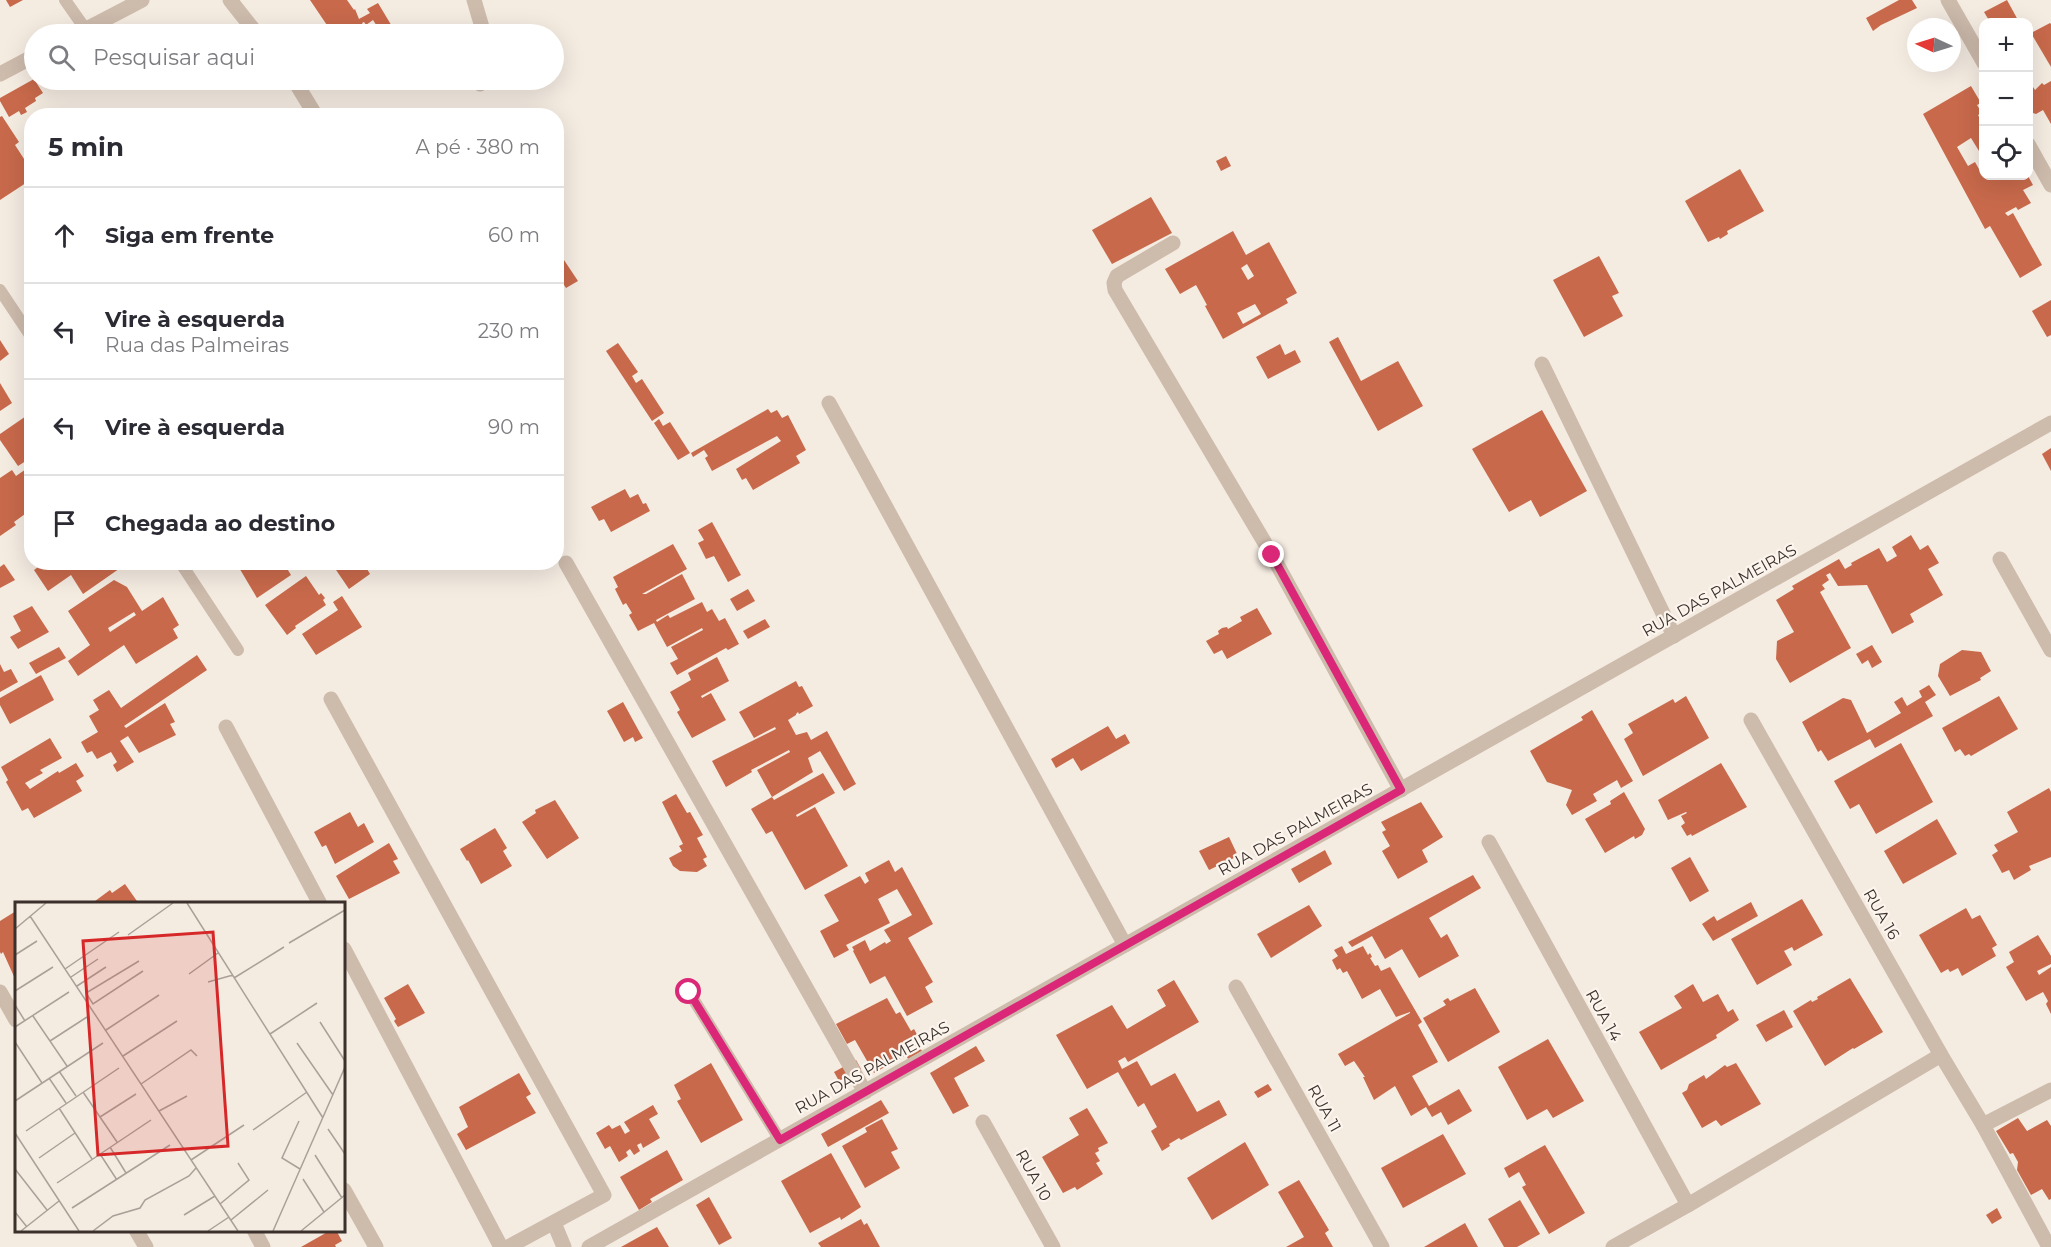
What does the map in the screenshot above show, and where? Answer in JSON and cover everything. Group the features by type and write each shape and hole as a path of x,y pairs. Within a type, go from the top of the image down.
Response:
{"street":[{"path":"96,24 142,0"},
{"path":"230,0 249,24"},
{"path":"474,0 481,24"},
{"path":"1948,0 1979,56"},
{"path":"0,74 24,61"},
{"path":"300,90 311,108"},
{"path":"2033,153 2051,185"},
{"path":"1173,243 1117,276 1114,283 1115,290 1272,555 1401,790"},
{"path":"1542,364 1674,636"},
{"path":"829,403 1125,945"},
{"name":"RUA DAS PALMEIRAS","path":"589,1247 2051,423"},
{"path":"2000,559 2051,650"},
{"path":"566,563 865,1092"},
{"path":"331,699 604,1195 508,1247"},
{"name":"RUA 16","path":"1751,720 1941,1055 2046,1228 2049,1247"},
{"path":"226,727 319,902"},
{"name":"RUA 14","path":"1489,842 1688,1205"},
{"path":"345,951 501,1247"},
{"name":"RUA 11","path":"1236,987 1382,1247"},
{"path":"0,992 15,1018"},
{"path":"1613,1247 1941,1055"},
{"path":"1983,1125 2051,1090"},
{"name":"RUA 10","path":"983,1122 1053,1247"},
{"path":"345,1192 376,1247"},
{"path":"554,1222 564,1247"},
{"path":"137,1232 146,1247"},
{"path":"255,1232 263,1247"}],"lane":[{"path":"65,0 77,24"},
{"path":"0,290 24,326"},
{"path":"185,570 238,650"},
{"path":"689,992 780,1140"}],"building":[{"path":"6,0 23,0 10,7"},
{"path":"310,0 347,0 355,9 359,19 370,13 367,9 378,3 391,24 376,24 373,20 367,24 364,22 362,24 326,24"},
{"path":"1899,0 1912,0 1917,8 1873,31 1866,18"},
{"path":"2007,0 2017,18 1988,18 1984,12"},
{"path":"2051,24 2051,67 2033,36 2033,32"},
{"path":"2051,81 2051,124 2043,110 2036,114 2033,113 2033,87 2035,90 2042,83 2044,85"},
{"path":"24,85 24,90 41,90 43,93 35,98 36,101 24,108 24,114 21,115 19,111 9,117 0,98"},
{"path":"1971,86 1979,100 1977,105 1979,108 1979,151 1971,138 1957,147 1968,166 1975,162 1979,169 1979,180 2030,180 2033,185 2023,190 2031,203 2018,210 2016,207 2005,213 2008,216 2013,213 2042,265 2020,278 1990,226 1985,229 1923,114"},
{"path":"2,116 19,142 15,145 24,159 24,184 0,200 0,117"},
{"path":"1226,156 1231,166 1221,171 1216,161"},
{"path":"1740,169 1764,211 1727,231 1728,234 1720,239 1719,237 1708,242 1685,201"},
{"path":"1151,197 1172,233 1112,264 1092,230"},
{"path":"1233,231 1246,255 1269,242 1297,293 1286,299 1288,303 1223,339 1196,285 1180,294 1165,269","holes":["1247,264 1254,276 1248,280 1241,268","1255,304 1261,314 1243,324 1237,313"]},
{"path":"1599,256 1619,293 1612,296 1623,316 1584,337 1553,280"},
{"path":"564,260 578,281 566,288 564,285"},
{"path":"2051,300 2051,335 2047,337 2032,311"},
{"path":"1338,337 1361,381 1398,361 1423,406 1378,431 1329,342"},
{"path":"0,340 9,354 0,361"},
{"path":"618,343 638,372 632,376 636,383 642,379 664,413 652,421 606,351"},
{"path":"1280,344 1285,355 1295,350 1301,362 1268,379 1256,357"},
{"path":"0,383 12,403 0,411"},
{"path":"768,409 771,413 777,410 782,418 788,415 806,450 796,456 800,463 753,490 746,478 742,480 736,469 781,441 777,436 712,471 705,458 708,456 704,450 693,457 691,453"},
{"path":"1542,410 1587,491 1540,517 1531,500 1509,512 1472,449"},
{"path":"24,418 24,462 18,466 0,440 0,434"},
{"path":"659,419 663,426 670,422 690,453 678,460 654,423"},
{"path":"2051,448 2051,471 2042,454"},
{"path":"12,470 16,476 24,470 24,515 14,522 16,525 0,536 0,478"},
{"path":"625,489 630,498 638,494 650,511 611,532 604,519 599,521 591,507"},
{"path":"712,522 741,575 728,582 714,556 706,559 698,543 704,540 698,530"},
{"path":"1911,535 1920,550 1928,545 1939,563 1928,569 1943,595 1910,614 1914,622 1892,634 1867,585 1838,586 1830,573 1826,575 1829,580 1822,585 1825,589 1820,592 1851,648 1790,683 1776,659 1777,641 1794,632 1776,600 1794,589 1792,586 1839,559 1845,569 1852,565 1851,563 1879,548 1887,562 1897,556 1892,547"},
{"path":"673,544 687,569 642,594 682,574 695,599 656,620 657,622 668,615 670,618 702,602 707,612 712,609 719,621 725,618 739,644 728,650 726,648 677,675 670,663 678,659 671,647 703,630 702,628 667,647 654,623 638,631 629,615 632,613 626,603 623,605 615,589 618,587 613,577"},
{"path":"4,564 15,580 0,588 0,567"},
{"path":"34,570 117,570 83,594 71,575 48,591"},
{"path":"240,570 288,570 291,575 257,598"},
{"path":"336,570 368,570 370,574 349,589"},
{"path":"306,576 319,595 321,593 325,598 323,600 326,605 295,626 296,628 287,635 265,605"},
{"path":"114,580 127,587 142,611 163,597 179,625 173,629 178,638 136,664 124,645 78,676 68,661 90,645 68,611","holes":["134,612 136,615 110,632 108,628"]},
{"path":"748,589 755,601 737,611 730,599"},
{"path":"342,596 362,627 316,655 302,634 338,610 333,602"},
{"path":"32,606 49,632 18,649 10,637 21,631 13,616"},
{"path":"1257,608 1272,634 1227,659 1222,650 1214,654 1206,641 1219,634 1218,631 1222,628 1227,627 1228,629 1242,621 1240,617"},
{"path":"765,619 770,627 748,639 743,631"},
{"path":"1872,645 1882,662 1872,668 1868,660 1862,664 1856,654"},
{"path":"59,647 66,658 36,674 29,663"},
{"path":"1962,650 1981,652 1991,671 1980,678 1981,680 1950,696 1938,676 1940,664"},
{"path":"197,655 207,670 124,726 126,728 165,703 175,722 170,724 176,735 139,753 128,736 120,741 134,762 117,772 113,765 117,762 111,752 97,759 92,751 87,753 81,742 98,732 89,716 99,710 93,700 109,690 121,708"},
{"path":"717,657 729,681 701,696 702,698 711,693 726,720 692,738 677,712 680,710 670,692 691,680 688,673"},
{"path":"0,664 4,672 11,669 18,682 0,692"},
{"path":"41,675 54,700 10,724 0,705 0,698"},
{"path":"796,681 799,687 802,686 813,706 799,714 798,712 788,720 796,735 807,732 811,740 827,731 856,784 844,791 820,751 808,758 813,772 772,797 757,770 790,752 789,750 751,770 752,772 726,787 712,761 776,729 775,727 754,738 739,712"},
{"path":"1929,685 1936,695 1925,702 1933,716 1875,748 1870,739 1828,761 1821,750 1818,752 1802,722 1843,698 1851,700 1867,733 1901,713 1894,702 1902,697 1907,706 1922,697 1919,691"},
{"path":"1686,696 1709,738 1643,776 1624,739 1633,733 1628,724 1673,699 1675,703"},
{"path":"1999,696 2018,729 1971,756 1969,754 1965,756 1960,749 1955,752 1942,728"},
{"path":"623,702 643,738 635,742 633,737 624,742 607,711"},
{"path":"1592,710 1633,781 1621,788 1617,780 1593,794 1597,801 1572,815 1566,805 1572,790 1547,782 1530,751 1583,720 1581,717"},
{"path":"1108,726 1116,739 1125,734 1130,743 1081,771 1073,758 1056,768 1051,759"},
{"path":"50,738 62,758 40,770 43,773 25,783 30,789 58,771 59,773 76,763 84,776 76,781 82,791 34,818 28,808 22,811 6,782 8,780 1,767"},
{"path":"1901,743 1933,802 1876,834 1859,804 1850,809 1834,781"},
{"path":"1721,763 1747,807 1692,836 1691,834 1687,836 1681,826 1685,823 1681,816 1687,813 1668,820 1658,800"},
{"path":"823,773 835,793 796,815 797,817 815,807 848,866 805,890 772,831 766,834 751,809 772,797 774,800"},
{"path":"2049,788 2051,792 2051,857 2029,866 2031,870 2014,880 2009,870 2002,873 1992,855 1998,851 1994,845 2018,832 2007,812"},
{"path":"1624,792 1645,829 1642,835 1635,839 1634,836 1605,853 1585,819 1611,804 1610,801"},
{"path":"676,794 703,835 697,838 707,857 703,859 707,866 697,872 680,871 673,866 669,858 682,851 679,846 683,844 662,802"},
{"path":"555,800 579,838 547,859 522,822 536,813 535,810"},
{"path":"1421,802 1443,837 1422,850 1428,862 1398,879 1382,851 1390,846 1382,832 1386,830 1381,822"},
{"path":"350,812 358,827 364,823 374,842 335,864 326,845 322,847 314,832"},
{"path":"1937,819 1957,854 1903,884 1884,851"},
{"path":"495,828 507,848 503,851 512,866 481,884 460,849"},
{"path":"1229,837 1238,856 1209,870 1199,851"},
{"path":"389,843 398,859 393,861 400,873 349,899 336,876"},
{"path":"1325,850 1332,864 1299,883 1291,869"},
{"path":"1690,857 1709,891 1690,902 1671,868"},
{"path":"889,860 895,872 902,867 933,924 908,938 933,982 925,987 933,1002 907,1016 885,976 870,984 852,947 865,940 870,951 885,942 886,944 891,941 884,930 912,915 897,889 878,899 890,923 846,945 849,950 834,958 820,931 839,921 824,895 860,876 865,884 869,881 865,873"},
{"path":"1473,875 1481,888 1429,918 1441,938 1447,934 1459,956 1419,978 1402,949 1385,959 1372,936 1352,947 1348,942"},
{"path":"125,884 138,902 94,902 110,890 112,893"},
{"path":"1802,899 1823,935 1794,951 1792,947 1784,951 1792,965 1757,985 1731,939"},
{"path":"1751,902 1758,916 1713,941 1702,924 1714,916 1717,921"},
{"path":"1309,905 1322,926 1271,958 1257,934"},
{"path":"1966,908 1972,919 1980,915 1997,945 1992,948 1996,956 1962,976 1958,968 1950,972 1948,969 1941,973 1919,935"},
{"path":"15,912 15,979 3,952 1,954 0,952 0,921"},
{"path":"2038,935 2051,956 2051,964 2037,971 2039,975 2051,967 2051,1014 2043,992 2026,1001 2006,967 2014,962 2009,952"},
{"path":"1342,946 1346,954 1363,946 1368,955 1370,953 1375,966 1378,965 1381,971 1390,967 1422,1022 1418,1025 1438,1062 1412,1076 1429,1106 1459,1089 1472,1111 1448,1125 1441,1112 1432,1117 1426,1107 1411,1116 1395,1086 1374,1100 1363,1077 1365,1077 1354,1061 1345,1066 1338,1054 1410,1012 1396,1017 1380,989 1362,999 1347,971 1343,973 1340,968 1337,970 1332,960 1338,956 1334,950"},
{"path":"1850,978 1883,1032 1825,1066 1793,1011 1811,1000 1812,1002 1818,999 1817,997"},
{"path":"1174,980 1199,1022 1128,1062 1125,1057 1118,1061 1122,1069 1137,1061 1151,1086 1175,1073 1197,1112 1219,1100 1227,1115 1181,1140 1179,1138 1162,1151 1151,1131 1157,1127 1144,1103 1138,1107 1118,1072 1087,1089 1056,1035 1112,1005 1127,1029 1166,1006 1157,990"},
{"path":"408,984 425,1013 398,1027 384,998"},
{"path":"1693,984 1703,1002 1718,994 1728,1012 1733,1009 1739,1020 1716,1035 1717,1038 1661,1070 1639,1032 1682,1008 1674,996"},
{"path":"1475,988 1500,1032 1448,1062 1423,1018 1446,1005 1443,1001 1446,999 1450,1001"},
{"path":"887,998 896,1014 900,1012 911,1031 914,1029 919,1038 915,1039 922,1051 908,1059 906,1055 874,1073 855,1040 847,1044 836,1024"},
{"path":"1784,1010 1793,1027 1766,1042 1756,1025"},
{"path":"1548,1039 1584,1101 1553,1118 1547,1109 1527,1120 1498,1067"},
{"path":"976,1046 985,1061 954,1078 969,1106 953,1114 930,1073"},
{"path":"856,1060 861,1069 839,1081 834,1072"},
{"path":"711,1063 743,1120 701,1143 677,1101 681,1099 674,1085"},
{"path":"1736,1063 1761,1104 1721,1126 1716,1120 1702,1128 1682,1093 1687,1090 1689,1084 1704,1075 1706,1079 1725,1065 1727,1067"},
{"path":"519,1073 531,1094 526,1097 536,1113 466,1150 457,1134 468,1127 459,1107"},
{"path":"1268,1084 1272,1090 1258,1098 1254,1092"},
{"path":"881,1100 889,1113 828,1147 821,1134"},
{"path":"653,1105 658,1114 649,1119 660,1138 643,1148 641,1143 637,1145 640,1151 634,1155 630,1149 626,1152 628,1156 619,1162 610,1146 605,1149 596,1133 609,1125 612,1129 620,1125 625,1134 630,1131 624,1122"},
{"path":"1087,1108 1108,1143 1098,1148 1099,1151 1095,1153 1100,1161 1096,1163 1103,1174 1077,1190 1075,1187 1063,1193 1042,1157 1079,1135 1069,1118"},
{"path":"2018,1118 2027,1131 2047,1120 2051,1126 2051,1199 2049,1200 2042,1189 2031,1195 2017,1170 2018,1162 2013,1153 2010,1154 1996,1131"},
{"path":"882,1119 898,1149 891,1152 900,1168 865,1188 842,1146 867,1132 865,1128"},
{"path":"1443,1134 1466,1174 1403,1208 1381,1168"},
{"path":"1245,1142 1269,1185 1212,1220 1187,1178"},
{"path":"1545,1145 1585,1213 1549,1234 1522,1187 1526,1185 1519,1172 1509,1178 1504,1168"},
{"path":"667,1150 683,1180 650,1199 652,1202 639,1210 620,1177"},
{"path":"831,1153 861,1207 841,1220 840,1217 810,1233 781,1181"},
{"path":"1299,1180 1329,1230 1325,1233 1333,1247 1286,1247 1304,1237 1278,1192"},
{"path":"709,1197 732,1238 719,1245 696,1205"},
{"path":"1520,1200 1540,1234 1517,1247 1504,1247 1488,1219"},
{"path":"1997,1208 2002,1218 1992,1224 1986,1215"},
{"path":"861,1219 864,1225 867,1223 880,1247 821,1247 818,1243"},
{"path":"1465,1223 1478,1247 1424,1247"},
{"path":"657,1227 669,1247 621,1247"},
{"path":"327,1232 337,1232 342,1241 335,1245 336,1247 301,1247"}],"route":[{"path":"689,992 780,1140 1401,790 1272,555"}]}
